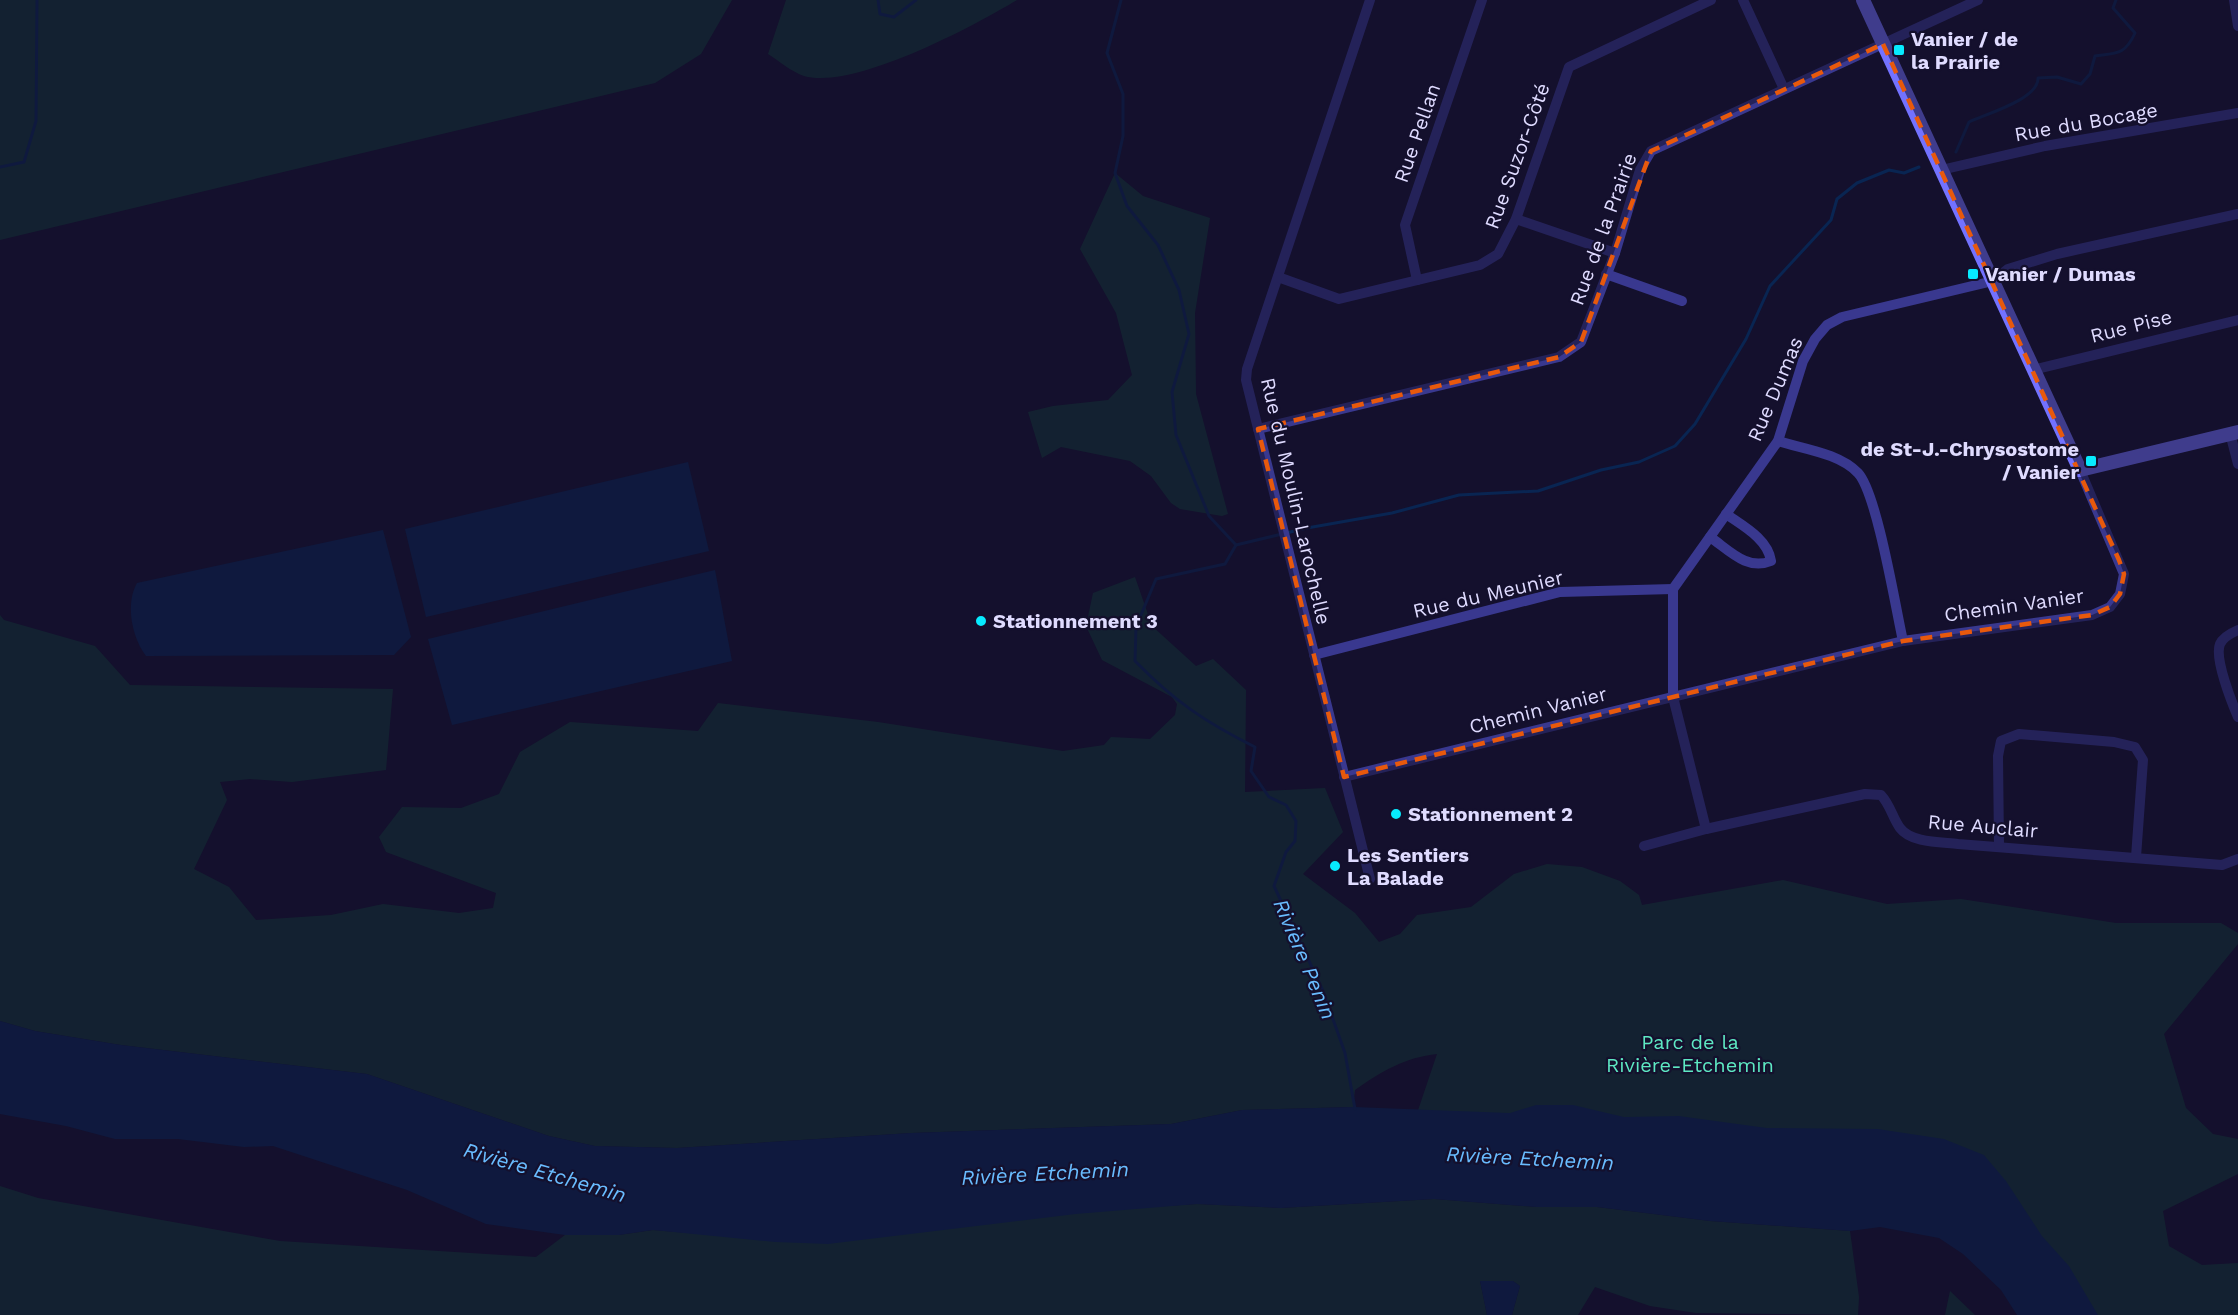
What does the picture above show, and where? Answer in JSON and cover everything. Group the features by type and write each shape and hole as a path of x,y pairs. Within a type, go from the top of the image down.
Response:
{"street":[{"name":"Rue du Moulin-Larochelle","path":"1370,0 1247,369 1246,380 1370,879"},
{"name":"Rue Pellan","path":"1417,280 1405,225 1482,0"},
{"name":"Rue Suzor-Côté","path":"1278,277 1339,299 1480,266 1498,254 1516,219 1569,67 1711,0"},
{"path":"1743,0 1784,89"},
{"name":"Chemin Vanier","path":"1344,777 1903,641 2092,615 2110,607 2120,594 2124,574 2080,470 1863,0"},
{"name":"Rue de la Prairie","path":"1258,429 1559,357 1581,342 1615,253 1640,170 1651,151 1978,0"},
{"path":"2234,0 2238,26"},
{"name":"Rue du Bocage","path":"1941,170 2045,146 2238,113"},
{"name":"Rue Dumas","path":"1673,589 1778,441 1803,361 1815,339 1827,325 1842,317 1993,281 2008,270 2057,254 2238,214"},
{"path":"1516,219 1615,253"},
{"path":"1606,274 1682,301"},
{"name":"Rue Pise","path":"2033,370 2238,320"},
{"path":"2080,470 2234,433 2238,464"},
{"path":"1778,441 1841,461 1859,474 1868,495 1886,560 1903,641"},
{"path":"1710,537 1747,563 1761,565 1771,561 1770,554 1758,538 1726,514"},
{"path":"1673,589 1673,697 1706,829"},
{"name":"Rue du Meunier","path":"1314,655 1560,592 1673,589"},
{"path":"2238,630 2226,636 2219,645 2220,660 2238,717"},
{"path":"1999,846 1998,756 2001,741 2019,735 2114,742 2135,747 2143,760 2136,857"},
{"name":"Rue Auclair","path":"1644,846 1706,829 1865,794 1881,795 1890,805 1900,829 1915,838 2222,865 2238,860"}],"highlighted area":[{"path":"1883,44 2124,574 2120,594 2110,607 2092,615 1903,641 1344,777 1258,429 1559,357 1581,342 1651,151"}],"green space":[{"path":"0,0 732,0 701,54 655,83 0,240"},
{"path":"786,0 1017,0 943,40 912,53 852,74 826,78 799,74 768,54"},
{"path":"1115,173 1143,196 1210,218 1195,313 1196,394 1228,514 1222,516 1180,509 1171,503 1151,476 1130,461 1061,447 1042,458 1028,412 1053,406 1108,400 1132,375 1116,313 1080,249"},
{"name":"Parc de la Rivière-Etchemin","path":"1135,577 1152,626 1196,666 1213,659 1246,690 1245,792 1325,788 1343,832 1303,874 1355,913 1379,942 1400,934 1417,915 1471,907 1514,874 1547,864 1582,867 1620,881 1639,895 1642,905 1783,880 1887,904 1961,899 2116,923 2221,923 2238,933 2238,944 2164,1034 2186,1108 2213,1134 2238,1139 2238,1174 2163,1211 2169,1246 2202,1265 2238,1263 2238,1315 2054,1315 1892,1182 1404,1152 1437,1054 1404,1062 1374,1077 1355,1090 1353,1107 1242,1110 1171,1124 911,1133 677,1148 595,1146 549,1136 367,1074 121,1045 35,1031 0,1021 0,615 4,620 95,646 130,685 393,689 386,770 292,782 250,779 220,782 227,800 194,869 229,887 256,920 331,915 383,904 459,913 493,908 496,893 386,852 379,837 402,807 461,808 499,794 520,752 570,722 698,731 718,703 878,722 1063,751 1104,745 1111,737 1150,739 1175,715 1177,704 1172,697 1102,660 1086,626 1093,593"},
{"path":"0,1186 38,1198 280,1241 536,1257 565,1235 619,1235 653,1230 712,1235 1197,1204 1281,1208 1434,1199 1536,1207 1597,1207 1710,1221 1850,1231 1859,1297 1858,1315 1696,1313 1650,1306 1595,1287 1578,1315 1512,1315 1520,1286 1513,1281 1480,1281 1487,1315 0,1315"},
{"path":"1950,1291 1975,1315 1945,1315"}],"water":[{"path":"688,462 709,551 426,617 405,529"},
{"path":"383,530 411,637 394,655 146,656 141,649 134,631 131,611 133,591 137,583"},
{"path":"715,570 732,661 452,725 428,639"},
{"name":"Rivière Etchemin","path":"0,1021 35,1031 121,1045 367,1074 549,1136 595,1146 677,1148 911,1133 1171,1124 1242,1110 1353,1107 1510,1113 1536,1105 1573,1105 1624,1117 1679,1116 1767,1128 1878,1129 1944,1139 1984,1155 2006,1181 2042,1236 2069,1266 2098,1315 2017,1315 2001,1290 1963,1254 1939,1238 1880,1227 1850,1231 1710,1221 1597,1207 1536,1207 1434,1199 1281,1208 1197,1204 1076,1214 828,1244 775,1242 653,1230 619,1235 565,1235 486,1224 407,1190 273,1146 244,1147 178,1139 115,1139 66,1126 0,1114"},
{"path":"1480,1281 1513,1281 1520,1286 1512,1315 1487,1315"}],"waterway":[{"path":"0,167 24,162 36,121 37,0"},
{"name":"Rivière Penin","path":"878,0 880,14 894,17 916,0"},
{"name":"Rivière Penin","path":"1121,0 1107,53 1123,94 1123,136 1115,173 1127,206 1158,245 1179,290 1189,334 1172,392 1176,435 1209,516 1236,545 1225,564 1156,579 1136,627 1135,661 1163,688 1191,710 1255,747 1251,771 1269,797 1286,805 1296,821 1295,841 1286,852 1274,886 1323,991 1345,1053 1355,1109"},
{"path":"1956,152 1969,122 2021,99 2036,86 2038,78 2057,77 2081,84 2090,74 2095,56 2120,52 2124,49 2135,33 2113,8 2116,0"},
{"path":"1236,545 1307,528 1392,513 1459,495 1538,491 1601,470 1639,462 1675,446 1695,424 1746,339 1770,286 1831,220 1837,199 1857,183 1889,170 1904,173 1919,167"}],"place":[{"name":"Vanier / de la Prairie","path":"1899,50"},
{"name":"Vanier / Dumas","path":"1973,274"},
{"name":"de St-J.-Chrysostome / Vanier","path":"2091,461"},
{"name":"Stationnement 3","path":"981,621"},
{"name":"Stationnement 2","path":"1396,814"},
{"name":"Les Sentiers La Balade","path":"1335,866"}]}
